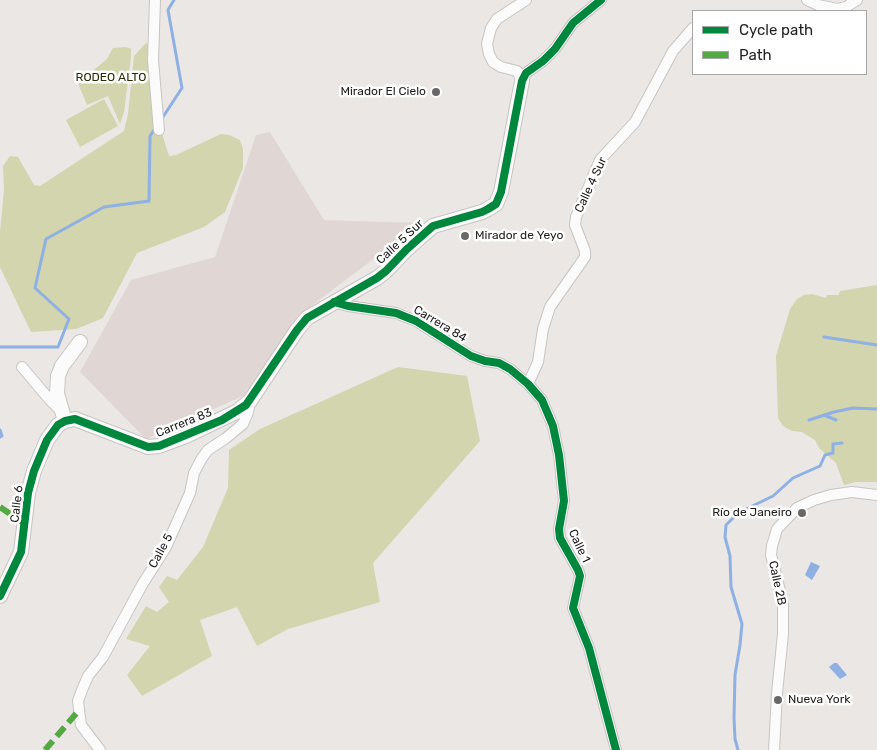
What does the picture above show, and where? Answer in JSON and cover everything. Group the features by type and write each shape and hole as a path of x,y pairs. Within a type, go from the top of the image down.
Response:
{"street":[{"path":"155,0 153,60 159,130"},
{"path":"522,81 517,71 501,67 493,62 487,44 490,28 497,19 526,0"},
{"path":"522,81 526,73 543,61 555,49 573,23 601,0"},
{"path":"808,0 832,10 846,7 857,0"},
{"name":"Calle 4 Sur","path":"528,384 538,362 543,329 550,307 584,257 585,251 575,225 576,217 600,160 635,122 673,50 692,29"},
{"name":"Calle 5 Sur","path":"250,401 302,323 334,302 368,284 386,271 433,226 488,209 496,204 501,192 522,81"},
{"name":"Carrera 84","path":"334,302 402,315 425,326 471,356 486,361 499,362 504,365"},
{"path":"65,417 57,394 58,376 62,366 80,342"},
{"name":"Calle 1","path":"504,365 528,384 542,400 553,426 559,455 564,500 559,533 580,576 573,608 589,648 616,750"},
{"path":"22,367 65,417"},
{"name":"Carrera 83","path":"65,417 75,419 148,447 159,446 222,420 238,411 250,401"},
{"name":"Calle 5","path":"100,750 81,725 78,701 88,676 102,657 142,585 166,547 190,493 194,473 198,465 208,450 226,438 246,420 250,401"},
{"name":"Calle 6","path":"0,596 19,559 23,546 28,493 34,471 47,440 65,417"},
{"name":"Calle 2B","path":"774,750 776,693 783,634 783,603 771,555 778,529 797,508 814,500 852,492 877,495"}],"shaded area":[{"path":"270,132 324,220 421,223 311,306 243,396 146,439 80,372 131,280 215,257 256,135"}],"green space":[{"path":"146,43 150,45 152,71 163,137 169,156 176,155 221,134 229,135 240,140 243,149 243,168 225,212 204,227 137,253 103,318 76,329 31,332 0,267 0,232 4,190 3,166 10,156 18,157 34,185 40,186 124,131 128,114 134,56"},
{"name":"RODEO ALTO","path":"126,47 131,49 131,58 124,112 120,124 108,96 87,105 78,83 107,59 113,48"},
{"path":"104,99 118,126 80,147 66,120"},
{"path":"877,285 877,482 856,482 844,485 836,463 819,448 815,440 802,432 792,431 783,426 778,418 776,356 790,309 797,299 804,295 812,294 826,298 827,295 839,295 840,291"},
{"path":"398,367 467,376 480,441 373,563 380,602 288,629 257,646 237,607 200,620 212,656 142,696 127,675 150,646 126,639 146,606 157,612 169,602 159,587 167,576 177,580 203,547 228,488 229,450 260,429"}],"water":[{"path":"811,562 820,566 812,580 805,575"},
{"path":"837,663 847,675 840,679 829,667"}],"waterway":[{"path":"161,120 182,88 168,10 174,0"},
{"path":"0,347 58,347 69,319 35,288 46,239 104,207 149,201 150,136 156,127"},
{"path":"824,337 877,345"},
{"path":"809,420 853,408 877,409"},
{"path":"824,415 836,420"},
{"path":"0,430 2,436 0,437"},
{"path":"738,750 735,739 734,718 735,675 742,624 731,587 730,556 725,537 726,525 738,513 773,496 793,478 820,466 825,455 833,453 833,444 842,443"}],"marked path":[{"path":"0,507 25,524"},
{"path":"45,750 80,709"}],"cycle path":[{"path":"0,596 21,552 28,493 34,471 47,440 58,425 75,419 148,447 159,446 222,420 246,405 307,318 377,278 433,226 482,212 496,204 501,192 522,81 526,73 543,61 555,49 573,23 601,0"},
{"path":"334,302 396,313 416,321 471,356 499,363 510,369 528,384 542,400 553,426 559,455 564,501 559,529 560,538 580,576 573,608 589,648 616,750"}],"place":[{"name":"Mirador El Cielo","path":"436,92"},
{"name":"Mirador de Yeyo","path":"465,236"},
{"name":"Río de Janeiro","path":"802,513"},
{"name":"Nueva York","path":"778,700"}]}
